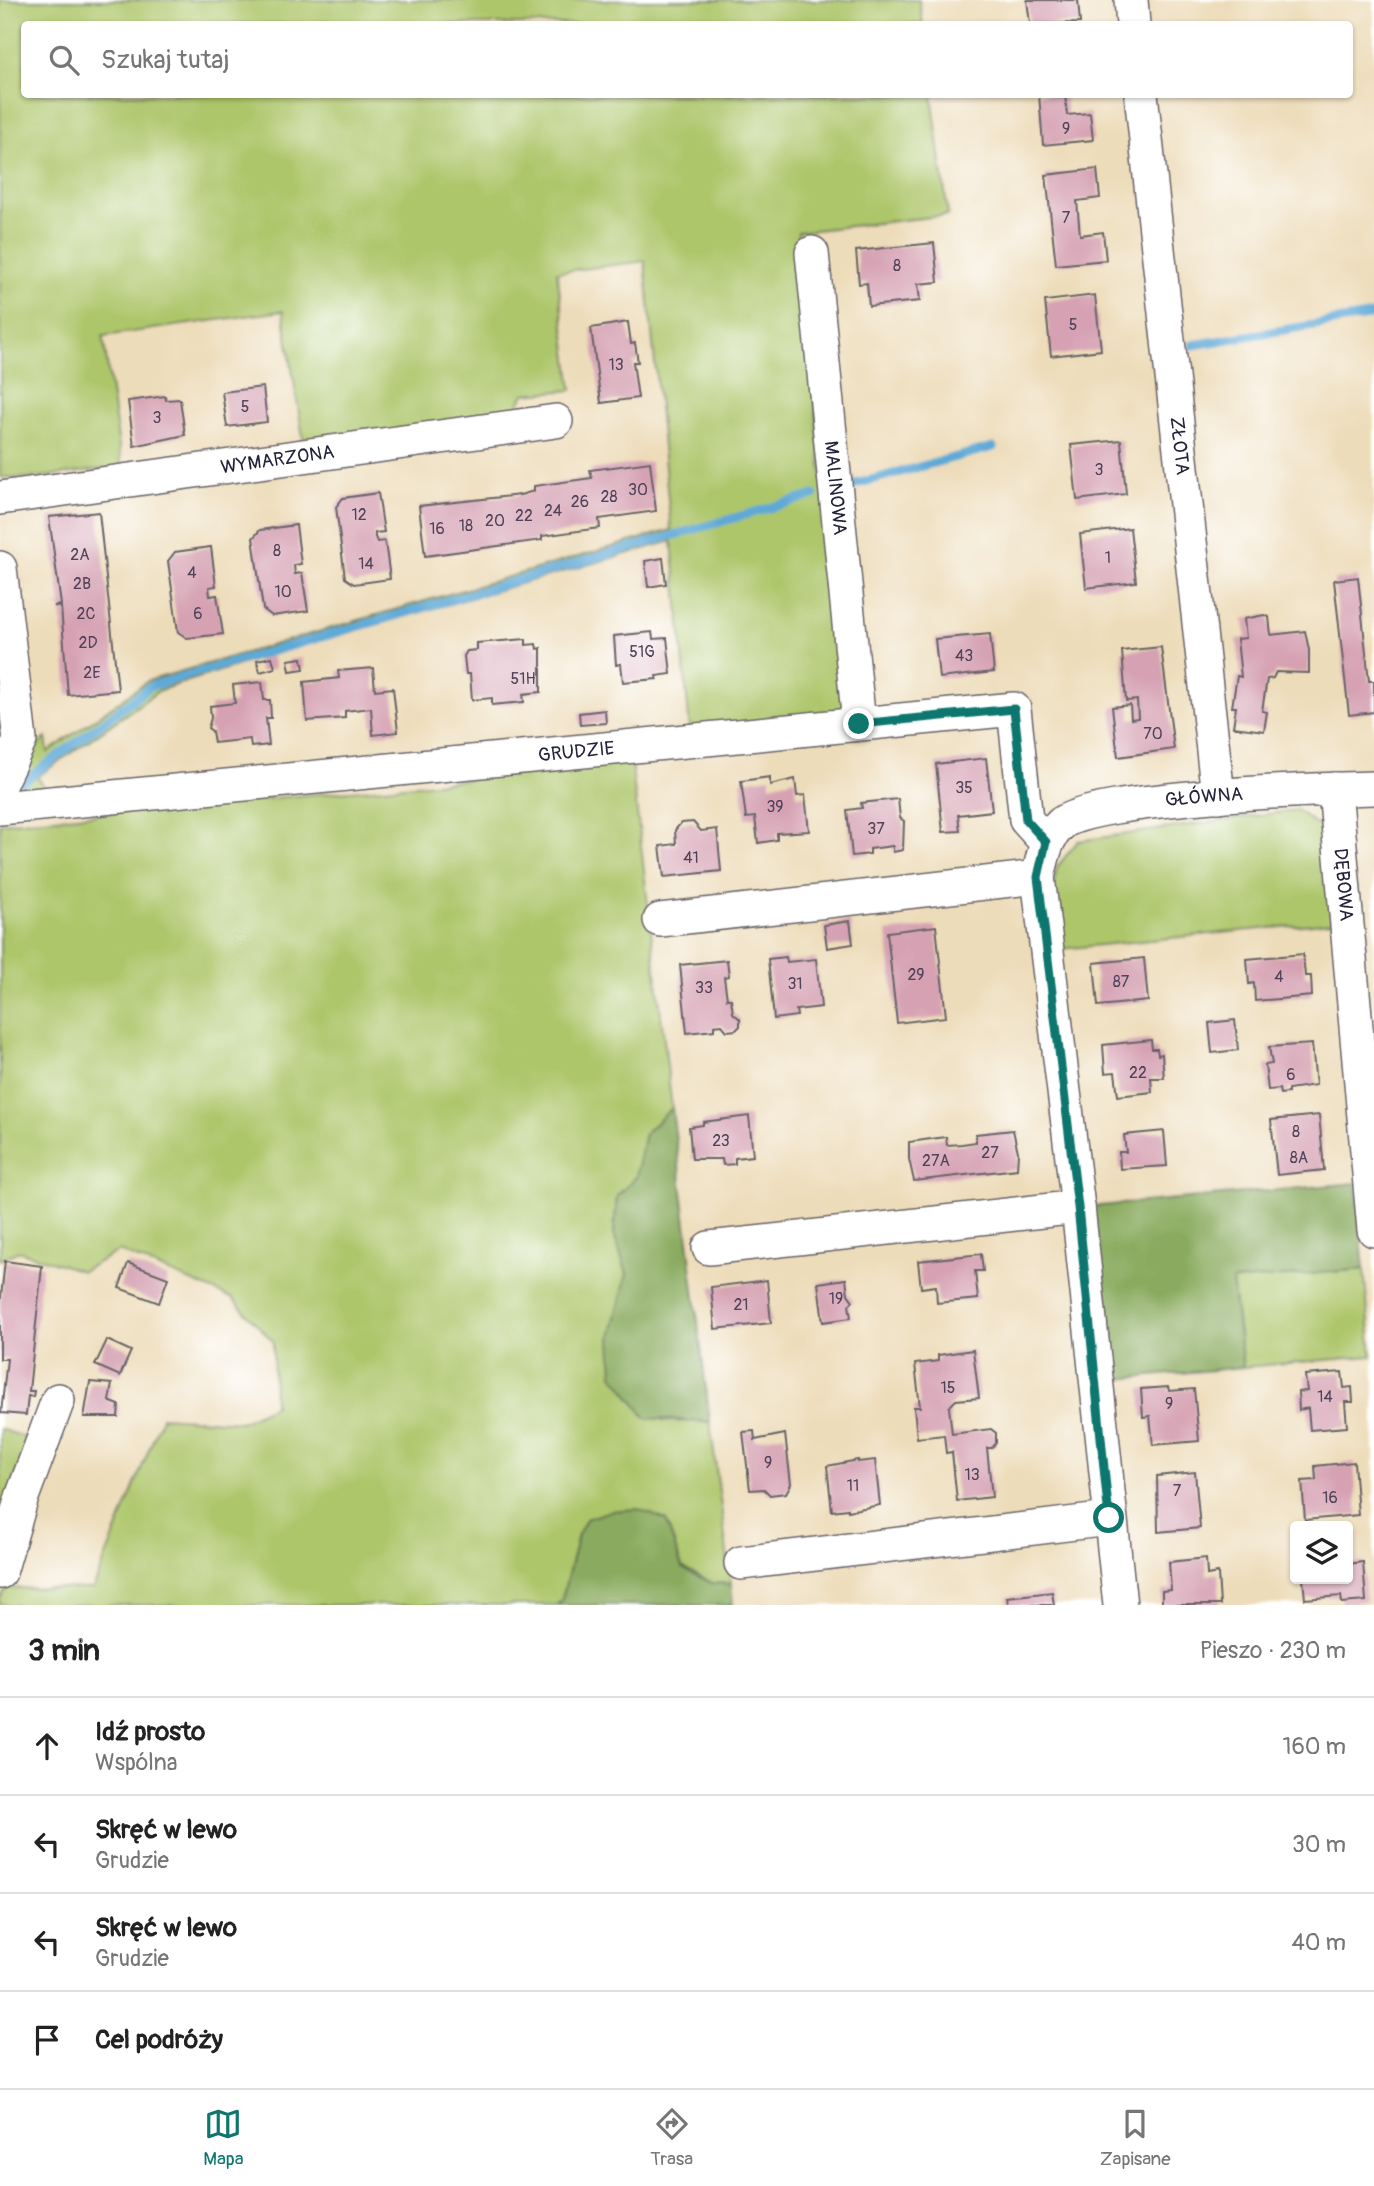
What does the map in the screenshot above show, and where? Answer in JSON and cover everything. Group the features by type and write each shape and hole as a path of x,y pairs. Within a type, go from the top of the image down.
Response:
{"street":[{"path":"1131,0 1133,21"},
{"name":"ZŁOTA","path":"1141,98 1218,796"},
{"name":"MALINOWA","path":"812,253 859,724"},
{"name":"WYMARZONA","path":"0,498 556,421"},
{"path":"0,568 20,740 0,783"},
{"name":"GRUDZIE","path":"0,808 1014,709 1026,820 1046,842"},
{"name":"GŁÓWNA","path":"1046,842 1062,822 1085,811 1218,796 1374,788"},
{"name":"DĘBOWA","path":"1335,789 1374,1230"},
{"path":"1046,842 1038,877 1078,1207 1120,1605"},
{"path":"660,920 1038,877"},
{"path":"709,1248 1078,1207"},
{"path":"0,1572 22,1497 58,1400"},
{"path":"741,1563 1109,1518"}],"green space":[{"path":"0,0 919,0 922,21 21,21 21,98 932,98 948,215 798,232 846,715 690,729 672,541 283,651 160,690 37,777 50,794 7,800 25,757 46,738 48,752 148,681 671,530 645,261 557,272 572,390 524,394 513,415 304,444 283,311 103,336 122,467 31,478 0,477"},
{"path":"631,761 672,1108 645,1133 636,1177 617,1196 614,1234 627,1274 611,1337 663,1421 710,1422 731,1584 712,1583 682,1567 666,1520 626,1510 586,1519 578,1535 562,1599 557,1605 0,1605 0,1598 7,1588 93,1589 162,1417 241,1422 274,1406 273,1341 232,1298 119,1251 82,1271 18,1251 0,1260 0,823 427,784"},
{"path":"1297,810 1326,832 1332,922 1061,949 1053,889 1057,867 1078,841"},
{"path":"672,1108 710,1422 646,1418 613,1375 611,1337 627,1274 614,1234 617,1196 636,1177 645,1133"},
{"path":"1356,1183 1364,1269 1232,1281 1243,1367 1110,1380 1089,1207"},
{"path":"1364,1269 1372,1356 1243,1367 1232,1281"},
{"path":"0,1429 27,1438 0,1530"},
{"path":"638,1509 666,1520 682,1568 712,1583 731,1584 733,1605 557,1605 562,1599 578,1535 586,1519 610,1511"}],"building":[{"path":"1027,0 1078,0 1080,21 1030,21"},
{"path":"1039,98 1065,98 1067,115 1090,113 1093,140 1043,145"},
{"path":"1097,169 1100,198 1077,201 1080,235 1103,232 1106,260 1056,265 1046,175"},
{"path":"934,243 938,282 918,284 920,301 869,306 867,283 859,284 856,251"},
{"path":"1095,295 1101,350 1051,356 1045,301"},
{"path":"628,322 631,344 635,343 638,362 633,362 638,398 601,403 591,328"},
{"path":"263,387 267,422 227,427 222,392"},
{"path":"165,396 166,400 180,399 185,435 134,446 128,401"},
{"path":"1121,440 1126,494 1077,500 1071,445"},
{"path":"650,462 656,511 599,519 600,528 542,536 542,540 425,556 419,506 520,495 534,491 534,486 592,478 590,470"},
{"path":"378,493 384,532 375,533 375,537 377,542 385,541 390,579 354,584 345,578 336,507 343,498"},
{"path":"99,512 118,690 68,695 61,607 54,606 61,605 49,517"},
{"path":"296,525 301,564 294,565 295,574 302,573 308,611 272,616 263,609 253,538 260,530"},
{"path":"1130,528 1136,582 1086,588 1080,534"},
{"path":"211,547 216,586 209,587 210,596 217,595 223,634 187,638 178,632 168,561 175,552"},
{"path":"663,558 666,584 648,587 645,561"},
{"path":"1358,577 1369,681 1374,681 1374,712 1349,715 1334,580"},
{"path":"1264,615 1269,617 1271,635 1305,631 1309,650 1309,673 1276,672 1273,678 1267,679 1262,711 1267,712 1264,731 1233,727 1236,707 1232,707 1237,676 1241,677 1237,639 1246,638 1244,619"},
{"path":"652,632 653,639 667,638 671,674 656,676 657,679 623,682 621,664 616,665 614,636"},
{"path":"990,634 994,672 939,678 935,639"},
{"path":"526,639 526,645 536,644 537,649 541,648 541,692 523,694 524,702 492,705 492,698 472,700 470,674 466,674 464,656 467,651 477,650 477,643"},
{"path":"1161,647 1174,749 1118,757 1112,707 1130,705 1131,719 1138,718 1137,700 1126,701 1122,651"},
{"path":"272,657 275,668 260,672 257,660"},
{"path":"302,658 304,669 290,671 288,660"},
{"path":"373,668 375,690 393,688 398,732 373,735 371,708 345,711 345,718 307,721 304,682 339,678 338,671"},
{"path":"262,682 264,700 270,700 271,718 266,718 269,745 251,747 250,739 214,743 212,731 208,728 210,706 235,703 233,685"},
{"path":"605,710 606,723 580,725 579,713"},
{"path":"986,758 992,811 958,815 960,831 943,832 936,764"},
{"path":"770,777 770,785 795,779 797,796 805,795 809,831 777,833 777,840 758,843 755,817 746,818 741,781"},
{"path":"898,799 900,818 904,821 903,850 893,852 893,846 870,849 870,854 852,856 847,810 862,808 861,803"},
{"path":"693,822 701,831 717,829 721,871 664,877 660,846 676,844 675,830 681,823"},
{"path":"850,921 853,944 827,948 824,925"},
{"path":"936,926 946,1017 897,1023 887,932"},
{"path":"1303,954 1305,976 1311,976 1312,996 1255,1001 1254,983 1249,984 1247,959"},
{"path":"786,957 787,962 816,959 821,1007 796,1010 797,1016 774,1019 768,959"},
{"path":"1144,958 1148,1001 1098,1006 1094,963"},
{"path":"727,960 729,976 724,977 727,999 731,999 733,1013 740,1019 740,1026 736,1030 727,1031 722,1025 714,1026 714,1030 687,1033 680,965"},
{"path":"1235,1020 1238,1050 1212,1053 1209,1023"},
{"path":"1151,1040 1152,1049 1157,1049 1158,1055 1162,1054 1164,1078 1151,1078 1152,1092 1118,1096 1115,1072 1105,1073 1103,1045"},
{"path":"1312,1044 1316,1085 1288,1089 1288,1093 1280,1094 1279,1089 1268,1090 1265,1065 1272,1064 1269,1047"},
{"path":"1319,1115 1324,1170 1277,1175 1271,1120"},
{"path":"749,1116 753,1156 735,1158 735,1164 723,1165 722,1159 692,1159 689,1127 703,1125 703,1122"},
{"path":"1013,1130 1018,1152 1017,1169 914,1181 909,1159 909,1142 946,1137 947,1145 962,1144 976,1142 976,1134"},
{"path":"1164,1131 1167,1166 1120,1169 1119,1152 1126,1152 1124,1135"},
{"path":"981,1254 983,1271 975,1271 978,1299 937,1303 936,1286 921,1288 918,1261"},
{"path":"5,1261 42,1266 29,1391 34,1391 33,1397 28,1396 26,1415 1,1413 7,1359 0,1359 0,1306"},
{"path":"128,1263 168,1278 159,1303 119,1288"},
{"path":"846,1279 848,1294 853,1301 849,1305 851,1318 823,1322 818,1283"},
{"path":"767,1280 771,1323 715,1329 711,1287"},
{"path":"107,1340 131,1351 120,1376 95,1365"},
{"path":"973,1350 979,1398 956,1400 949,1407 952,1434 991,1429 996,1433 996,1443 992,1448 987,1448 992,1497 957,1501 952,1452 946,1453 944,1435 917,1438 914,1407 920,1407 915,1364 938,1361 938,1355"},
{"path":"1342,1372 1344,1388 1352,1387 1353,1402 1345,1402 1347,1427 1310,1430 1308,1408 1299,1410 1298,1392 1307,1391 1305,1375"},
{"path":"90,1382 112,1384 109,1401 119,1405 118,1417 84,1417"},
{"path":"1168,1387 1169,1391 1194,1389 1199,1441 1153,1445 1150,1416 1143,1417 1141,1389"},
{"path":"754,1431 755,1440 785,1434 791,1484 786,1493 770,1495 764,1489 750,1490 743,1432"},
{"path":"858,1460 875,1460 880,1505 832,1511 827,1466"},
{"path":"1354,1462 1358,1515 1305,1520 1302,1481 1316,1480 1315,1466"},
{"path":"1195,1472 1200,1528 1158,1532 1157,1476"},
{"path":"1206,1558 1207,1575 1218,1573 1220,1605 1162,1605 1162,1591 1171,1590 1169,1562"},
{"path":"1363,1562 1366,1601 1342,1603 1341,1596 1305,1599 1304,1584 1353,1584 1353,1563"},
{"path":"1052,1592 1054,1605 1008,1605 1007,1597"}],"waterway":[{"path":"1193,345 1374,315"},
{"path":"845,487 993,447"},
{"path":"18,786 151,686 814,495"}],"route":[{"path":"859,724 1014,709 1026,820 1046,842 1038,877 1078,1207 1109,1518"}]}
